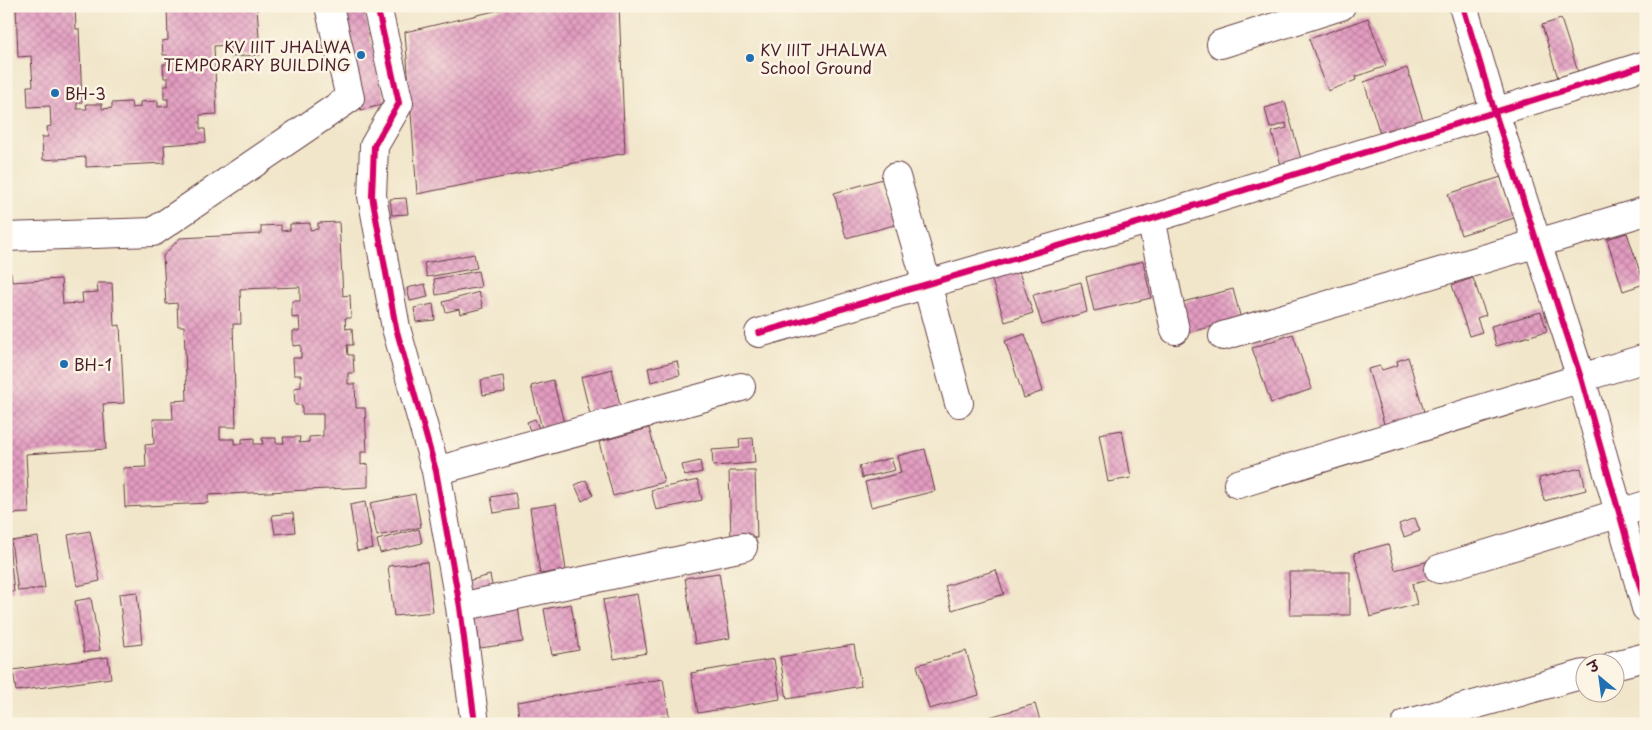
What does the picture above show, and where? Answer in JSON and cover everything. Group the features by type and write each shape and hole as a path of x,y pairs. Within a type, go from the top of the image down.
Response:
{"street":[{"path":"6,237 153,232 350,98 329,6"},
{"path":"377,6 399,103 374,146 372,196 396,328 436,471 460,607 475,724"},
{"path":"1221,44 1341,6"},
{"path":"1462,6 1536,243 1581,378 1646,608"},
{"path":"759,333 1151,219 1646,65"},
{"path":"896,177 959,402"},
{"path":"1223,336 1646,211"},
{"path":"1151,219 1175,330"},
{"path":"1238,484 1646,358"},
{"path":"436,471 740,387"},
{"path":"1439,568 1646,505"},
{"path":"460,607 743,547"},
{"path":"1624,662 1646,657"},
{"path":"1406,724 1574,677"}],"building":[{"name":"BH-3","path":"16,6 75,6 76,29 79,29 82,102 77,103 77,109 87,109 86,104 102,104 102,109 112,108 112,103 131,102 132,108 140,107 140,102 158,101 158,107 168,106 168,99 164,99 164,86 168,86 168,78 164,78 163,64 167,64 167,55 163,55 162,41 168,40 167,6 257,6 260,55 230,57 230,45 214,46 217,114 200,115 200,129 205,129 206,142 164,145 165,163 86,167 86,157 43,160 42,137 48,137 47,127 51,126 50,106 28,107 27,86 33,86 31,56 18,57"},
{"name":"KV IIIT JHALWA TEMPORARY BUILDING","path":"336,6 363,6 386,104 361,110"},
{"path":"516,6 619,6 625,153 417,194 405,32"},
{"path":"1368,18 1386,66 1355,77 1356,80 1328,91 1309,39"},
{"path":"1561,19 1578,72 1558,78 1542,25"},
{"path":"1407,68 1424,123 1381,137 1364,82"},
{"path":"1285,102 1301,159 1281,165 1272,132 1287,128 1286,123 1270,128 1265,108"},
{"path":"1501,177 1514,218 1461,235 1448,194"},
{"path":"886,178 898,224 846,238 834,193"},
{"path":"406,198 408,214 392,215 390,199"},
{"path":"339,222 343,296 350,295 351,318 345,318 346,329 352,328 353,345 347,345 348,355 353,355 354,373 348,373 348,384 355,384 356,408 365,408 367,452 361,452 361,465 368,464 368,487 208,495 208,503 125,507 123,468 146,467 145,445 154,444 153,419 173,419 172,401 187,400 184,326 178,326 177,303 166,304 163,256 180,238 261,234 261,226 281,225 281,231 290,230 290,224 310,223 310,230 318,229 318,223","holes":["300,287 300,301 292,301 292,318 299,317 300,331 293,331 293,346 301,345 301,358 293,358 294,375 301,375 301,387 294,388 295,405 302,405 302,414 323,414 323,436 309,437 309,442 299,443 300,437 283,437 284,443 276,443 276,438 262,438 263,444 254,444 254,438 242,439 242,444 234,444 234,439 220,439 220,427 236,427 233,324 241,324 240,289"]},
{"path":"1627,233 1644,284 1623,291 1607,239"},
{"path":"474,254 477,268 427,277 424,263"},
{"path":"1143,261 1151,298 1094,311 1086,277"},
{"path":"1017,266 1033,313 1005,322 990,274"},
{"path":"478,271 481,287 436,295 434,279"},
{"name":"BH-1","path":"6,273 11,273 12,282 61,279 63,304 83,303 82,293 98,292 97,283 112,283 114,326 120,325 124,403 103,404 106,449 26,454 29,513 6,514"},
{"path":"1473,278 1486,315 1477,318 1482,332 1469,336 1452,285"},
{"path":"1081,282 1087,312 1042,325 1033,295"},
{"path":"425,284 428,297 410,301 407,288"},
{"path":"1233,289 1241,319 1186,333 1179,303"},
{"path":"479,292 483,308 460,314 459,309 446,312 443,302"},
{"path":"433,304 435,320 416,322 414,308"},
{"path":"1541,312 1547,331 1496,346 1491,326"},
{"path":"1025,334 1043,391 1024,398 1005,341"},
{"path":"1293,334 1312,389 1271,403 1252,348"},
{"path":"1408,357 1425,415 1385,427 1368,369 1380,366 1382,370 1398,365 1397,361"},
{"path":"677,361 680,375 651,382 648,368"},
{"path":"612,369 620,406 590,414 581,377"},
{"path":"503,376 505,392 483,395 481,380"},
{"path":"553,380 564,423 542,429 531,386"},
{"path":"535,419 540,430 531,434 527,422"},
{"path":"649,428 664,482 613,496 599,442"},
{"path":"1122,430 1131,478 1108,482 1099,434"},
{"path":"753,438 755,463 713,466 712,450 740,448 739,439"},
{"path":"925,449 935,491 871,507 865,482 901,473 897,456"},
{"path":"891,458 895,470 862,478 859,466"},
{"path":"700,461 702,472 685,476 682,465"},
{"path":"1581,468 1586,490 1544,501 1539,478"},
{"path":"729,471 755,471 757,538 731,539"},
{"path":"586,480 593,495 582,501 575,485"},
{"path":"698,480 702,500 656,510 651,490"},
{"path":"515,493 518,509 494,513 491,497"},
{"path":"415,494 421,527 377,536 370,503"},
{"path":"365,502 373,548 357,551 350,505"},
{"path":"556,504 566,570 540,574 530,508"},
{"path":"293,513 295,532 275,534 272,515"},
{"path":"1415,518 1420,531 1404,537 1399,524"},
{"path":"419,529 422,543 380,553 377,540"},
{"path":"90,531 100,581 77,586 68,535"},
{"path":"38,537 45,588 18,591 11,541"},
{"path":"6,543 9,543 14,592 6,592"},
{"path":"1388,544 1395,570 1429,561 1434,579 1412,584 1417,604 1370,617 1354,553"},
{"path":"427,562 433,612 394,616 388,566"},
{"path":"996,570 1004,594 952,610 945,586"},
{"path":"1289,572 1350,572 1350,615 1290,615"},
{"path":"719,573 730,638 695,644 685,578"},
{"path":"490,575 493,590 471,595 468,581"},
{"path":"137,592 142,644 125,646 119,594"},
{"path":"637,594 647,653 614,659 603,600"},
{"path":"91,598 100,650 84,653 75,601"},
{"path":"571,604 579,650 552,655 544,609"},
{"path":"518,606 523,642 480,648 475,613"},
{"path":"854,645 861,686 787,699 780,657"},
{"path":"966,651 979,695 929,709 917,665"},
{"path":"108,657 111,678 16,691 13,670"},
{"path":"774,659 780,699 698,713 691,673"},
{"path":"663,679 669,716 618,724 520,724 517,702"},
{"path":"1035,704 1041,724 988,724 986,718"}],"cycle path":[{"path":"377,6 399,103 374,146 372,196 396,328 436,471 460,607 475,724"},
{"path":"1463,6 1495,113 1581,378 1646,608"},
{"path":"759,333 1151,219 1646,65"}],"place":[{"name":"KV IIIT JHALWA TEMPORARY BUILDING","path":"361,55"},
{"name":"KV IIIT JHALWA School Ground","path":"750,58"},
{"name":"BH-3","path":"55,93"},
{"name":"BH-1","path":"64,364"}]}
